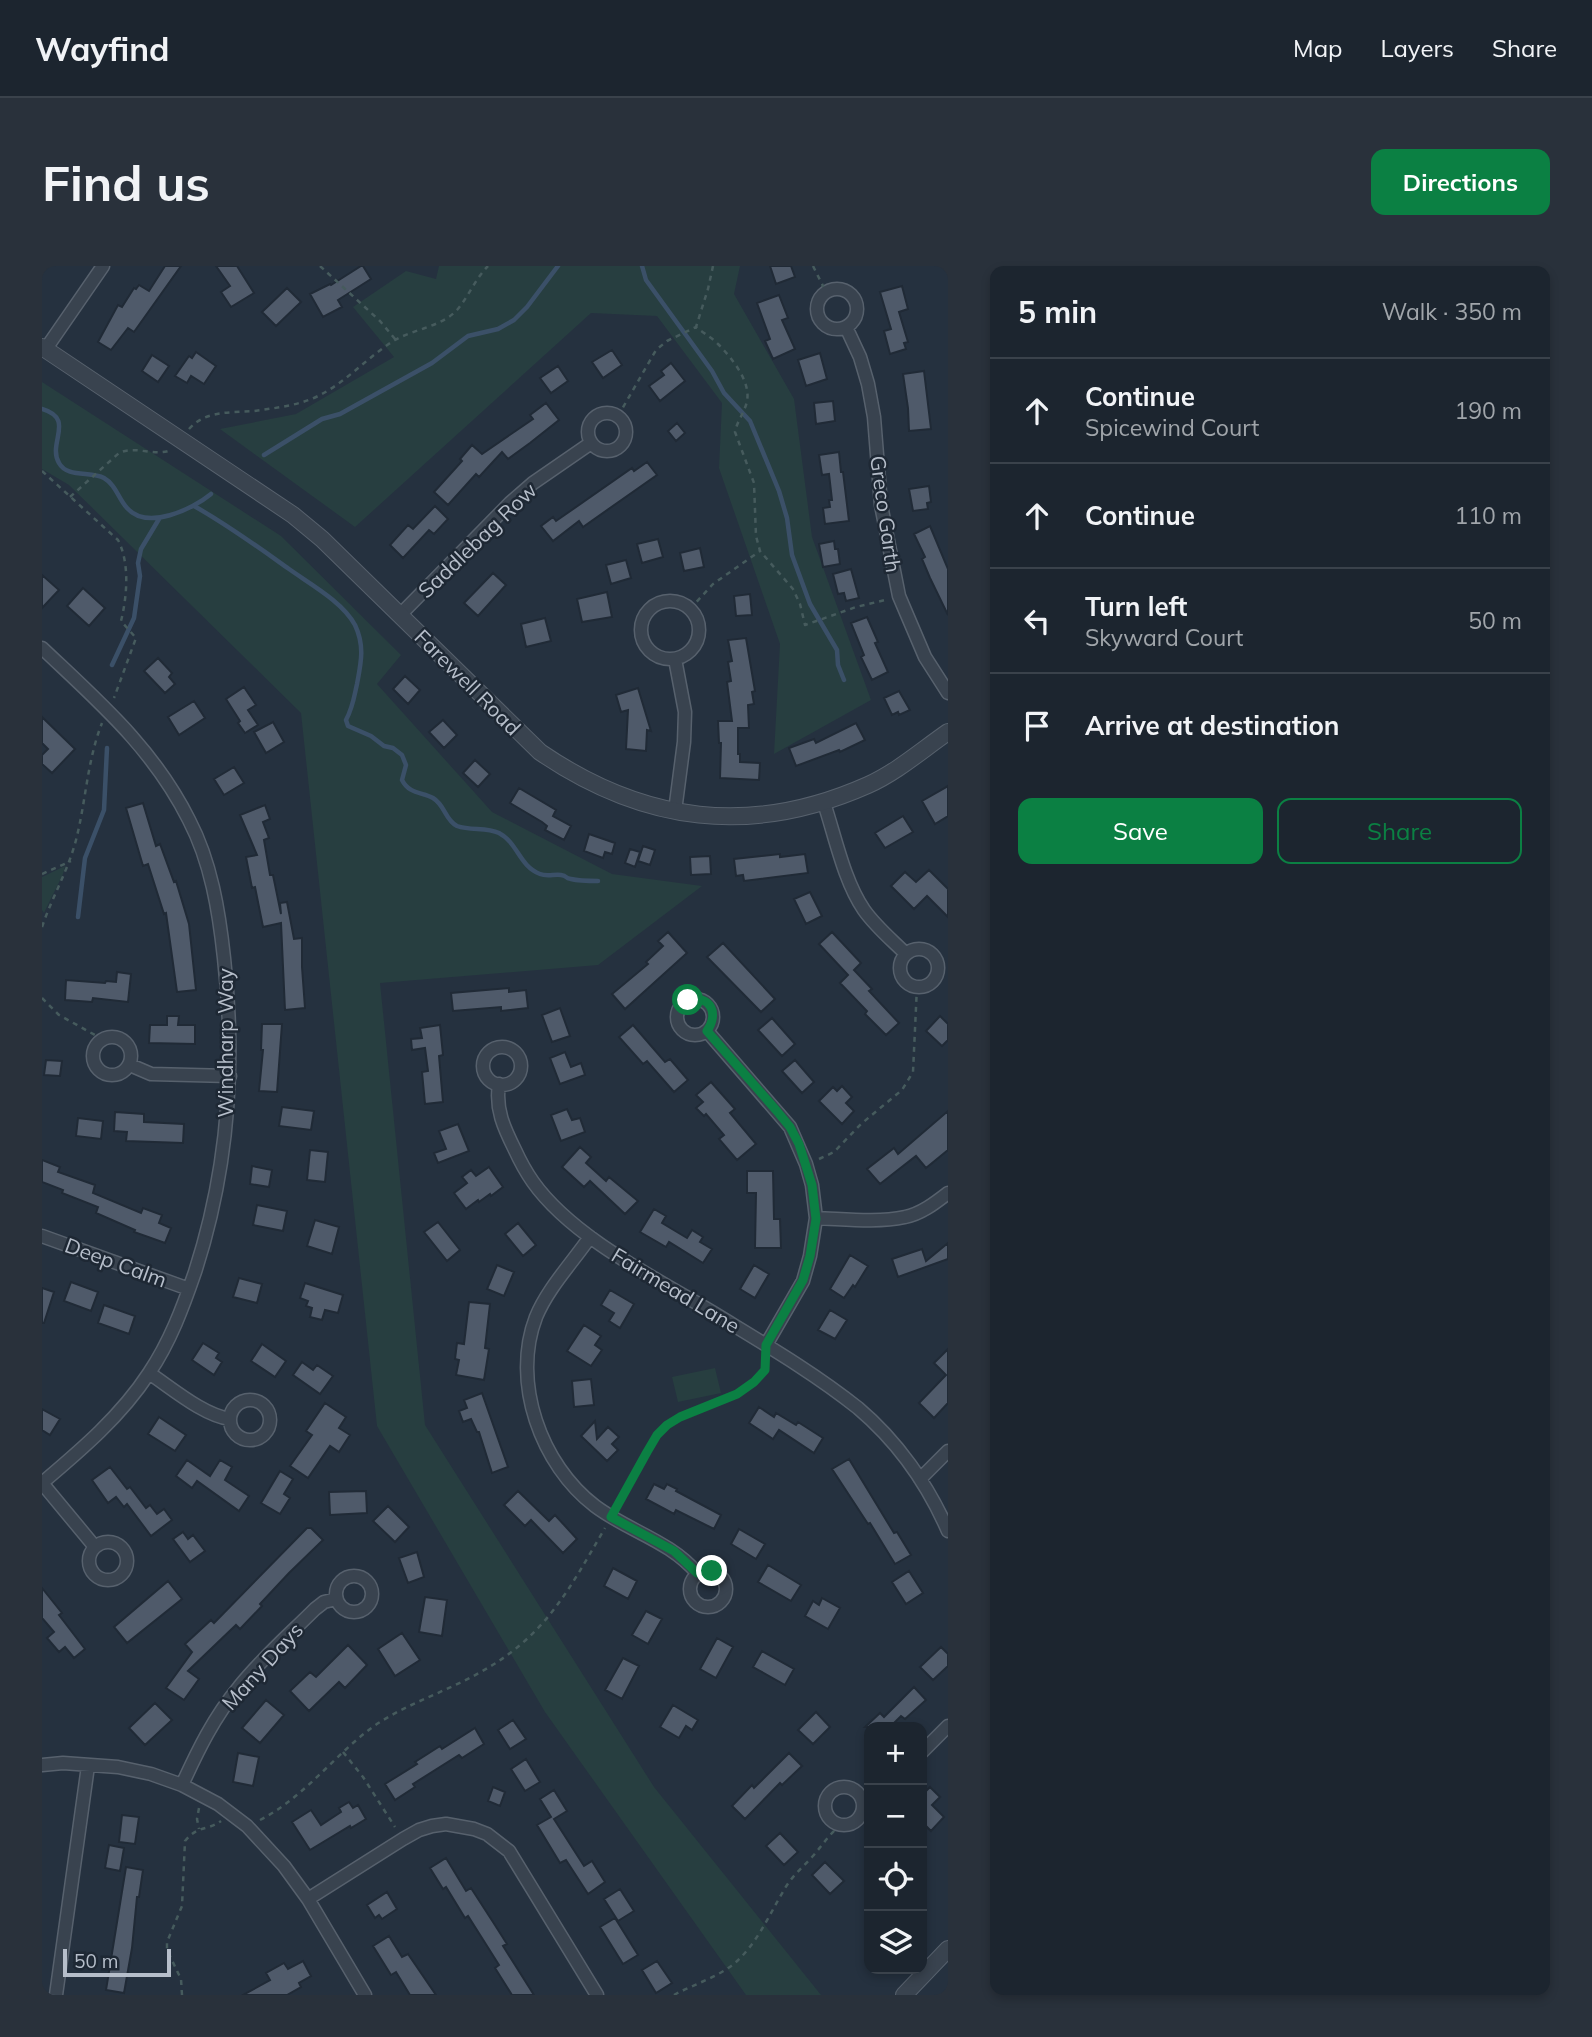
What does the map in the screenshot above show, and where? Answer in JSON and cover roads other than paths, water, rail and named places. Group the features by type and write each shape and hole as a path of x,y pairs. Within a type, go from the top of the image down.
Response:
{"street":[{"path":"44,348 103,266"},
{"path":"838,288 853,296 856,316 846,327 833,328 822,321 817,309 821,296 826,292 838,288"},
{"name":"Greco Garth","path":"846,327 860,357 868,384 874,417 881,505 899,596 925,657 948,694"},
{"name":"Farewell Road","path":"44,348 293,515 322,539 540,752 565,770 607,791 646,805 710,817 741,818 787,811 824,803 870,784 900,767 948,732"},
{"path":"611,413 624,422 626,437 614,450 597,449 591,443 587,431 594,417 611,413"},
{"name":"Saddlebag Row","path":"400,615 510,503 533,483 591,443"},
{"path":"664,602 678,602 690,609 697,618 699,627 695,646 686,655 675,659 661,658 652,653 645,646 641,628 648,612 655,605 664,602"},
{"name":"Windharp Way","path":"42,648 109,711 149,756 191,822 215,898 222,939 227,985 230,1076 224,1140 214,1202 189,1289 167,1343 126,1403 101,1430 42,1483"},
{"path":"675,659 685,712 675,811"},
{"path":"824,803 855,894 870,917 906,954"},
{"path":"922,949 936,958 937,975 932,982 917,986 903,977 902,961 906,954 922,949"},
{"path":"707,1031 790,1127 812,1185 816,1219 810,1256 803,1280 766,1345"},
{"path":"113,1036 125,1041 131,1052 130,1065 125,1071 111,1076 99,1070 92,1056 97,1044 102,1039 113,1036"},
{"path":"130,1065 151,1074 230,1076"},
{"name":"Fairmead Lane","path":"499,1084 499,1115 534,1184 552,1203 590,1237 766,1345 858,1409 898,1448 920,1479 948,1531"},
{"path":"816,1219 907,1217 933,1205 948,1193"},
{"name":"Deep Calm","path":"42,1236 189,1289"},
{"path":"590,1237 540,1308 535,1321 528,1356 528,1378 536,1419 553,1458 581,1494 611,1517 674,1551 697,1573"},
{"path":"149,1373 208,1412 230,1419"},
{"path":"920,1479 948,1451"},
{"path":"42,1483 96,1547"},
{"name":"Many Days","path":"182,1785 204,1738 240,1685 315,1609 324,1602 336,1599"},
{"path":"927,1747 948,1726"},
{"path":"42,1765 63,1763 118,1767 151,1774 182,1785 231,1814 247,1826 284,1866 308,1899 365,1995"},
{"path":"55,1995 88,1766"},
{"path":"840,1787 854,1790 866,1799 862,1815 848,1825 833,1822 827,1815 827,1798 832,1791 840,1787"},
{"path":"308,1899 419,1830 446,1824 474,1829 499,1841 518,1864 597,1995"},
{"path":"904,1995 948,1949"}],"waterway":[{"path":"264,455 322,419 340,414 432,363 468,336 498,329 514,320 558,266"},
{"path":"642,266 646,280 712,371 724,393 750,421 779,491 787,518 792,555 810,604 837,650 838,665 844,680"},
{"path":"42,409 52,413 57,419 59,432 56,455 63,468 104,478 127,508 136,515 146,518 170,515 193,506 211,494"},
{"path":"194,506 231,528 316,587 350,617 358,633 361,654 354,698 346,720 348,726 402,755 406,765 402,780 408,788 437,801 457,826 499,833 510,842 527,866 540,874 598,881"},
{"path":"112,665 134,618 141,549 159,519"},
{"path":"78,917 85,858 104,810 107,748"}]}
